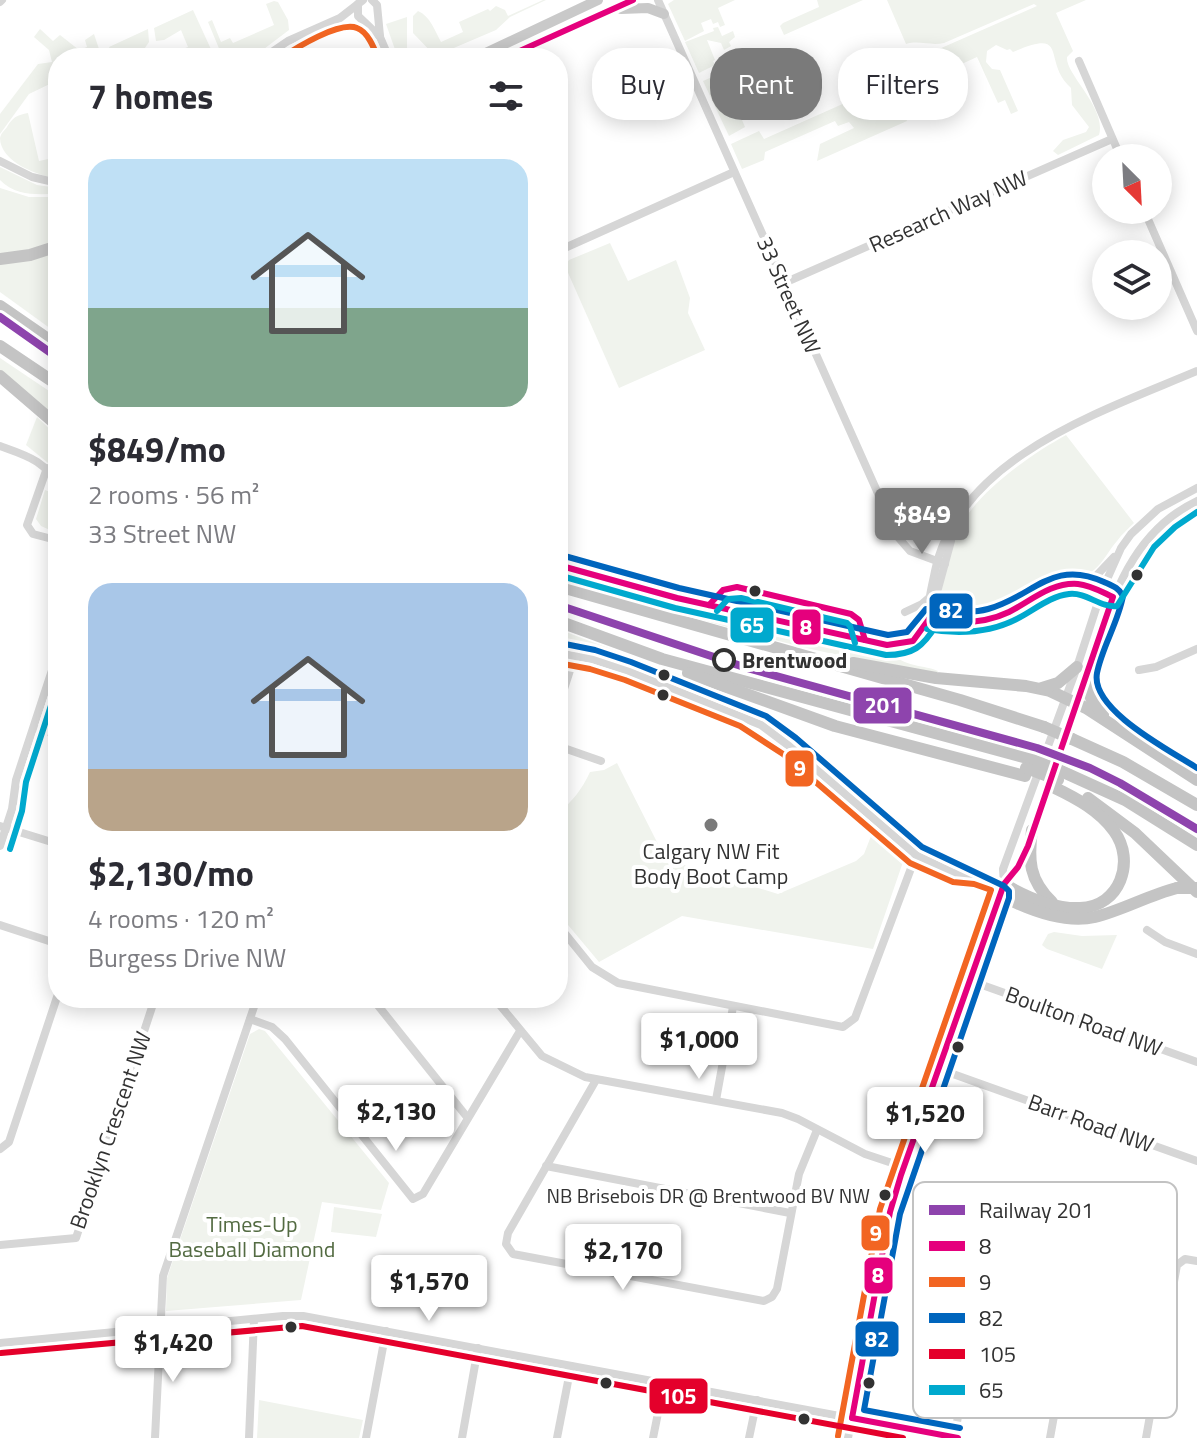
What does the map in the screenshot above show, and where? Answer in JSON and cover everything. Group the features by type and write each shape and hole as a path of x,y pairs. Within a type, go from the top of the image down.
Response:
{"highway":[{"path":"0,259 48,249"},
{"path":"0,306 48,339"},
{"path":"0,346 48,378"},
{"path":"0,376 48,417"},
{"path":"568,589 960,700 1044,727 1123,762 1197,805"},
{"path":"568,625 662,659 1001,751 1028,768"},
{"path":"662,659 697,677 835,726 1028,768 1125,800 1197,845"},
{"path":"822,662 837,660 936,678 1042,688 1079,704 1197,780"},
{"path":"1042,688 1058,683 1077,667"},
{"path":"1086,678 1091,698 1107,721"},
{"path":"1058,780 1111,813 1197,890"},
{"path":"1002,890 1081,908 1101,902 1118,886 1125,864 1122,846 1108,823 1058,780"},
{"path":"1032,830 1029,858 1033,876 1054,904"},
{"path":"1002,890 1016,903 1060,917 1078,919 1096,917 1156,893 1177,888 1197,890"}],"main road":[{"path":"496,48 598,0"},
{"path":"526,48 633,0"},
{"path":"611,10 638,7 664,14"}],"street":[{"path":"372,0 378,11 380,37 385,48"},
{"name":"33 Street NW","path":"658,0 897,536 910,551 941,563"},
{"path":"361,2 357,13 380,37"},
{"path":"278,48 340,18 361,2"},
{"path":"340,18 360,18"},
{"path":"1079,61 1114,144"},
{"name":"Research Way NW","path":"784,283 1112,139"},
{"path":"0,161 32,177 48,181"},
{"path":"568,247 734,172"},
{"path":"1150,224 1197,331"},
{"path":"929,619 945,538 973,499 1010,464 1037,443 1197,371"},
{"path":"0,446 36,459 47,468 27,525 33,534 48,538"},
{"path":"929,619 955,622 990,619 1013,610 1047,589 1081,584 1100,572 1131,534 1158,509 1197,488"},
{"path":"1002,890 1014,875 1032,830 1079,704 1113,597 1131,561 1166,519 1197,501"},
{"path":"848,1438 890,1212 1002,890 1003,869 1101,593 1121,548"},
{"path":"929,619 930,597 941,563"},
{"path":"1081,584 1113,597"},
{"path":"905,612 930,597"},
{"path":"1139,670 1156,667 1197,649"},
{"path":"568,654 682,691 761,725 916,855 956,872 971,883 1002,890"},
{"path":"568,677 575,655"},
{"path":"12,809 16,780 48,684"},
{"path":"0,846 3,826 25,784 48,722"},
{"path":"34,728 48,732"},
{"path":"568,749 601,761"},
{"path":"3,826 48,841"},
{"path":"568,937 592,967 618,983 838,1027 852,1022 916,855"},
{"path":"0,925 48,941"},
{"path":"1147,930 1165,942 1197,954"},
{"name":"Boulton Road NW","path":"971,981 1197,1062"},
{"path":"716,1100 733,1007"},
{"path":"0,1149 9,1142 53,1008"},
{"name":"Brooklyn Crescent NW","path":"0,1245 76,1238 152,1008"},
{"path":"155,1438 163,1276 254,1008"},
{"path":"380,1008 467,1117"},
{"path":"502,1008 542,1056 596,1080 782,1113 865,1154 904,1167"},
{"path":"250,1019 272,1027 285,1039 413,1199 423,1194 520,1031"},
{"name":"Barr Road NW","path":"939,1069 1197,1161"},
{"path":"596,1080 506,1239 509,1251 519,1256 764,1301 772,1297 777,1289 799,1174 817,1130"},
{"path":"546,1166 790,1213"},
{"path":"1177,1265 1185,1259 1197,1261"},
{"path":"0,1343 303,1316 956,1438 960,1418"},
{"path":"249,1438 254,1319"},
{"path":"366,1438 386,1331"},
{"path":"462,1438 478,1348"},
{"path":"557,1438 571,1366"},
{"path":"653,1438 664,1383"},
{"path":"749,1438 757,1400"},
{"path":"1050,1438 1054,1418"},
{"path":"1146,1438 1150,1418"}],"green space":[{"path":"546,0 510,17 496,30 454,48 427,48 413,33 413,16 418,11 429,20 441,42 463,32 459,22 488,9 490,11 496,6 505,10 508,16"},
{"path":"674,0 735,0 718,8 725,25 720,27 718,22 713,24 711,19 701,23 704,31 685,41 668,4"},
{"path":"817,0 863,0 784,35 780,26 819,7"},
{"path":"887,0 1086,0 1056,13 1073,51 1067,57 1068,64 1097,114 1099,135 1058,155 1053,151 1063,140 1086,132 1089,127 1072,105 1071,88 1062,78 1049,45 1031,45 1013,52 996,45 987,51 986,62 992,69 1000,70 1018,111 1011,114 1005,100 998,103 977,57 968,61 968,48 941,48 1037,6 1034,4 944,43 906,44"},
{"path":"278,2 288,20 289,30 265,48 219,48 208,22 212,20 221,42 230,38 233,43 274,25 266,4"},
{"path":"193,10 210,48 185,48 188,47 181,30 156,41 154,28"},
{"path":"407,17 407,48 394,48 386,24"},
{"path":"718,27 722,36 733,31 735,37 728,48 707,40 710,68 699,73 694,62 694,48 688,48 685,42 714,31 713,28"},
{"path":"40,29 53,41 60,35 76,48 48,49 34,37"},
{"path":"148,29 149,42 145,48 109,47"},
{"path":"94,34 99,48 84,48 87,47 85,40"},
{"path":"48,63 48,85 29,94 0,134 0,114 38,64"},
{"path":"710,78 710,96 703,81"},
{"path":"838,106 838,120 907,121 817,161 820,144 854,128 849,122 838,126 835,121 765,152 764,160 742,169 731,144 759,131 764,139 807,120 822,120 822,113"},
{"path":"28,113 39,161 48,159 48,176 22,167 2,147 1,136 18,116"},
{"path":"721,120 742,120 745,127 729,136"},
{"path":"0,167 37,185 48,187 48,194 27,193 13,189 0,180"},
{"path":"0,188 29,197 48,197 48,244 0,255"},
{"path":"610,243 628,281 676,260 690,298 688,313 705,350 619,388 568,273 569,260"},
{"path":"48,252 48,327 0,292 0,263"},
{"path":"0,358 48,390 48,412 0,372"},
{"path":"37,417 48,427 48,463 26,445"},
{"path":"1066,435 1134,523 1089,573 1045,581 985,612 957,615 940,612 938,608 948,561 964,520 988,491 1036,453"},
{"path":"45,490 48,491 48,529 36,519"},
{"path":"568,573 676,603 796,628 895,655 910,664 938,671 826,653 568,578"},
{"path":"568,633 698,682 697,685 601,653 568,647"},
{"path":"617,763 660,848 681,864 778,894 856,861 864,854 873,831 901,855 903,862 873,949 682,916 599,962 568,925 568,804 590,772 604,770"},
{"path":"1048,934 1082,936 1117,935 1102,969 1047,949 1042,945"},
{"name":"Times-Up Baseball Diamond","path":"259,1029 265,1031 389,1183 381,1210 322,1202 301,1300 166,1311 167,1278 250,1034"},
{"path":"334,1207 382,1214 376,1237 331,1232"},
{"path":"259,1400 363,1420 359,1438 257,1438"}],"rail line":[{"name":"201","path":"0,317 48,351"},
{"name":"201","path":"568,608 747,668 1037,748 1120,783 1197,829"}],"transit line":[{"name":"8","path":"526,48 633,0"},
{"name":"9","path":"297,48 340,28 349,27 364,33 373,48"},
{"name":"65","path":"927,629 952,632 989,629 1013,621 1051,599 1069,594 1117,606 1154,547 1197,512"},
{"name":"82","path":"568,557 679,588 888,635 907,632 926,609 980,611 1004,603 1056,577 1070,574 1104,582 1123,596 1102,654 1097,673 1098,687 1119,715 1197,768"},
{"name":"8","path":"568,568 677,598 887,645 913,641 929,619"},
{"name":"65","path":"568,578 675,608 886,655 916,648 937,624"},
{"name":"8","path":"852,1418 890,1212 901,1175 1004,884 1018,867 1028,846 1113,597 1087,586 1068,584 1050,589 990,619 960,622 929,619"},
{"name":"8","path":"709,605 723,590 737,587 851,614 859,620 865,640"},
{"name":"65","path":"717,611 728,599 741,598 847,623 855,643"},
{"name":"82","path":"568,645 631,662 766,716 796,738 922,847 1009,891 900,1214 864,1410 960,1428"},
{"name":"9","path":"568,665 625,680 740,726 783,754 910,863 953,882 991,890 880,1209 838,1436"},
{"name":"65","path":"10,849 22,811 26,782 48,715"},
{"name":"105","path":"1,1353 302,1326 903,1438"},
{"name":"8","path":"852,1418 958,1438"}],"place":[{"name":"Brentwood","path":"724,660"},
{"name":"Calgary NW Fit Body Boot Camp","path":"711,825"},
{"name":"NB Brisebois DR @ Brentwood BV NW","path":"885,1195"}]}
